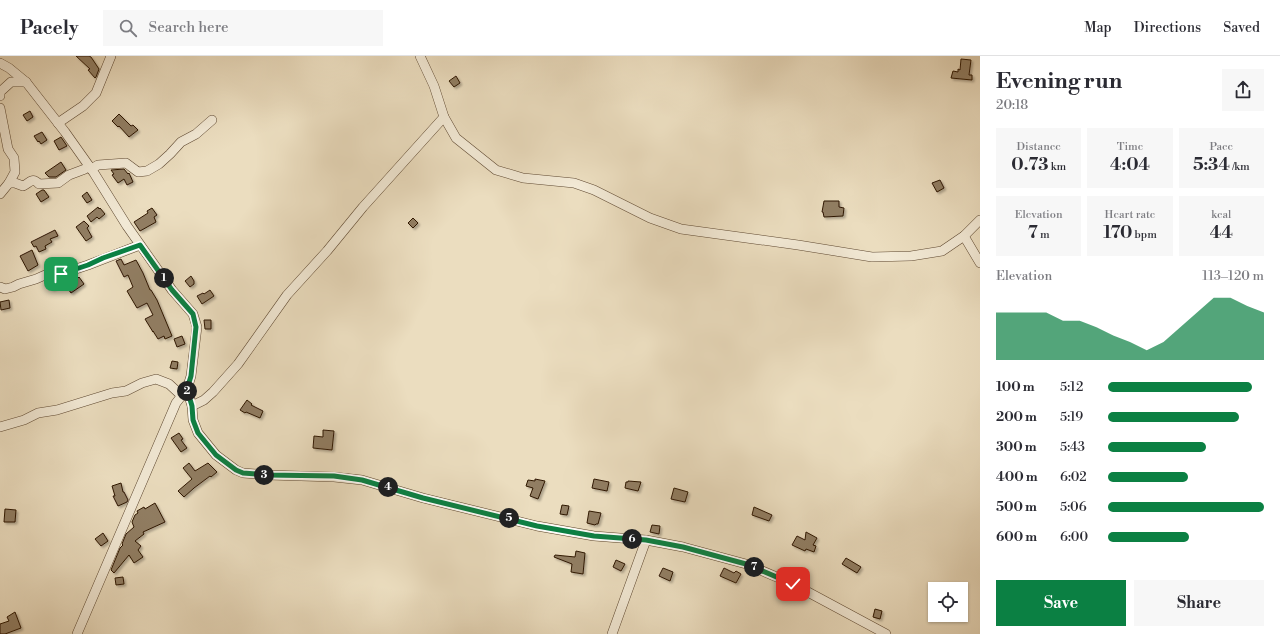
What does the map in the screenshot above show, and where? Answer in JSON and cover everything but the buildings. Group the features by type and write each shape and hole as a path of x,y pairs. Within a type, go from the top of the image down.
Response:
{"street":[{"path":"58,123 83,106 96,93 111,56"},
{"path":"420,56 434,86 444,117 456,138 496,170 523,178 574,183 600,193 650,218 681,229 872,257 910,256 942,251 964,236 980,220"},
{"path":"0,63 9,68 26,82 58,123 90,168 140,245 172,290 193,314 196,327 191,376 185,393 176,403 77,634"},
{"path":"0,96 0,92 11,82 26,82"},
{"path":"0,108 8,149 14,158 15,172 9,184 0,194"},
{"path":"192,406 204,400 213,392 238,364 287,295 327,251 363,207 444,117"},
{"path":"9,184 15,183 23,186 32,180 39,184 58,183 69,175 98,165 126,163 138,172 147,171 165,159 181,142 196,134 212,120"},
{"path":"964,236 980,263"},
{"path":"0,287 5,289 13,287 54,271 61,274 140,245"},
{"path":"0,427 24,420 38,413 56,410 112,393 126,391 156,378 185,393 192,406 193,420 198,433 216,455 236,470 243,473 334,476 362,480 423,498 537,526 594,536 646,540 683,547 746,564 793,584 886,634"},
{"path":"612,634 646,540"}],"route":[{"path":"61,274 140,245 172,290 193,314 196,327 191,376 187,389 192,406 193,420 198,433 216,455 236,470 243,473 334,476 362,480 423,498 537,526 594,536 646,540 683,547 746,564 793,584"}]}
